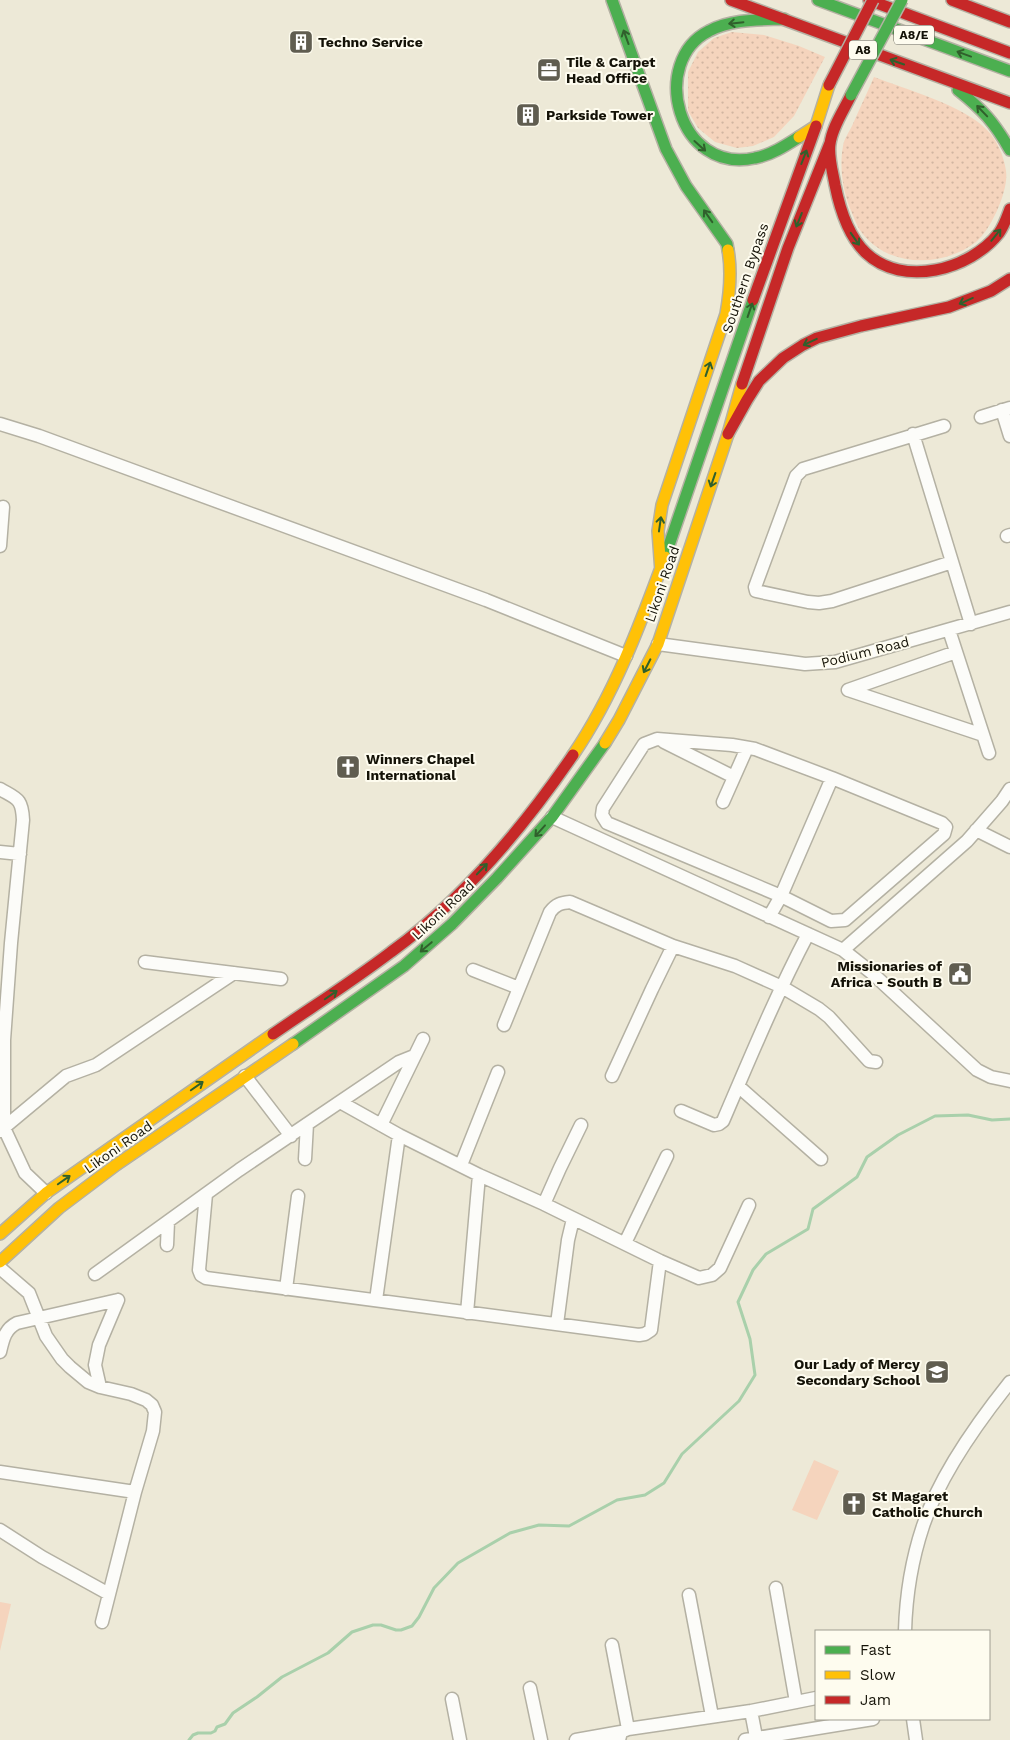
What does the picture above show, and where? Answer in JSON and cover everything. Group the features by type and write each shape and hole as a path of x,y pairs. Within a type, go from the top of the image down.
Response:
{"main road":[{"path":"612,0 666,149 686,186 726,244 731,267 730,294 726,314 662,505 658,531 661,572"},
{"name":"A8","path":"731,0 1010,103"},
{"name":"A8/E","path":"818,0 1010,71"},
{"name":"Southern Bypass","path":"661,572 779,224 816,126 829,85 871,0"},
{"name":"A8/E","path":"871,0 1010,53"},
{"path":"728,434 788,248 830,142 851,95 902,0"},
{"path":"952,0 1010,22"},
{"path":"984,12 1010,14"},
{"path":"784,19 722,24 700,36 689,48 682,60 677,81 676,101 688,133 696,144 709,154 732,160 752,160 772,152 816,126"},
{"path":"943,78 978,106 997,127 1010,150"},
{"path":"830,142 834,179 841,210 848,228 858,244 877,262 892,268 926,271 970,258 987,245 998,233 1010,209"},
{"path":"728,434 758,382 789,353 811,340 858,326 906,318 955,306 1002,285 1010,279"},
{"name":"Likoni Road","path":"0,1262 53,1214 116,1165 404,966 452,924 552,817 599,753 619,720 658,644 728,434"},
{"name":"Likoni Road","path":"0,1234 46,1193 231,1062 392,952 414,935 486,865 535,807 583,740 600,710 637,633 661,572"},
{"path":"535,807 552,817"}],"street":[{"path":"980,417 1006,409 1010,436"},
{"path":"0,424 486,600 626,656"},
{"path":"944,426 913,434 803,469 799,472 774,533 755,590 808,602 826,602 952,562"},
{"path":"913,434 971,624"},
{"path":"0,546 3,507"},
{"name":"Podium Road","path":"658,644 805,664 820,664 835,662 1010,612"},
{"path":"949,630 989,753"},
{"path":"956,652 848,690 983,735"},
{"path":"657,739 734,777"},
{"path":"657,739 747,748 832,778 942,822 946,827 944,834 845,920 831,921 781,896 607,823 602,816 603,808 644,744 657,739"},
{"path":"723,802 747,748"},
{"path":"769,917 781,896 832,778"},
{"path":"0,789 14,795 20,802 23,820 20,854 5,942 2,1130 25,1173 46,1193"},
{"path":"844,950 967,841 1010,789"},
{"path":"552,817 844,950 872,973 972,1065 991,1077 1010,1082"},
{"path":"976,830 1010,847"},
{"path":"0,852 20,854"},
{"path":"504,1025 550,912 554,906 560,903 570,902 673,946 735,966 782,987 829,1016 869,1061 876,1062"},
{"path":"681,1110 709,1123 719,1124 723,1121 782,987 808,934"},
{"path":"612,1076 673,946"},
{"path":"144,962 281,978"},
{"path":"473,970 519,988"},
{"path":"2,1130 66,1076 96,1064 234,973"},
{"path":"381,1125 423,1039"},
{"path":"95,1274 307,1124 399,1062 414,1056"},
{"path":"461,1166 498,1072"},
{"path":"245,1076 291,1136"},
{"path":"738,1086 822,1159"},
{"path":"340,1102 479,1175 699,1278 716,1273 724,1262 749,1205"},
{"path":"305,1159 307,1124"},
{"path":"544,1204 581,1125"},
{"path":"376,1300 399,1134"},
{"path":"626,1243 667,1156"},
{"path":"467,1313 479,1175"},
{"path":"206,1194 199,1270 201,1275 206,1278 639,1335 648,1333 651,1330 660,1261"},
{"path":"286,1289 298,1196"},
{"path":"557,1324 568,1240 573,1219"},
{"path":"167,1245 168,1222"},
{"path":"0,1268 29,1293 46,1336 62,1359 88,1382 146,1400 152,1405 155,1412 153,1431 135,1492 102,1622"},
{"path":"0,1352 3,1337 17,1323 118,1300 99,1346 96,1359 95,1365 100,1387"},
{"path":"905,1630 914,1558 933,1500 950,1468 974,1431 1010,1382"},
{"path":"0,1472 135,1492"},
{"path":"0,1530 42,1557 109,1594"},
{"path":"776,1588 796,1702"},
{"path":"689,1595 712,1716"},
{"path":"612,1645 623,1734"},
{"path":"530,1688 541,1740"},
{"path":"576,1740 623,1734 815,1698"},
{"path":"452,1699 460,1740"},
{"path":"751,1711 751,1739 867,1720"},
{"path":"913,1720 916,1740"}],"shaded area":[{"path":"732,32 764,35 799,46 825,57 794,116 774,137 753,146 737,148 715,142 698,128 688,111 688,72 698,52 714,38"},
{"path":"874,77 934,99 964,113 987,130 997,143 1006,171 1002,199 993,219 982,236 962,251 930,260 913,260 897,257 869,241 858,227 844,189 842,154 844,141"},
{"path":"814,1460 839,1471 817,1520 792,1510"},
{"path":"0,1602 11,1604 0,1651"}],"waterway":[{"path":"189,1740 198,1733 211,1733 215,1731 217,1727 225,1724 233,1713 282,1677 328,1653 352,1632 373,1625 381,1625 396,1630 412,1626 419,1617 434,1588 458,1563 510,1533 539,1525 569,1526 617,1500 645,1495 664,1483 682,1454 739,1401 755,1375 750,1339 738,1302 753,1270 766,1254 808,1229 813,1209 857,1177 867,1157 898,1135 935,1116 968,1115 992,1120 1010,1119"}],"traffic: fast":[{"path":"612,0 666,149 686,186 727,244 728,250"},
{"path":"818,0 1010,71"},
{"path":"851,95 902,0"},
{"path":"784,19 736,22 709,31 691,46 680,66 677,89 680,112 690,133 706,150 728,159 761,157 778,150 799,137"},
{"path":"958,90 987,117 1010,150"},
{"path":"665,557 753,300"},
{"path":"293,1044 404,966 452,924 552,817 605,743"}],"traffic: slow":[{"path":"799,137 816,126 829,85"},
{"path":"661,572 658,531 662,505 726,314 730,282 728,250"},
{"path":"605,743 658,644 728,434 742,384"},
{"path":"573,755 614,684 636,634 665,557"},
{"path":"0,1234 46,1193 273,1034"},
{"path":"0,1262 59,1208 116,1165 293,1044"}],"traffic: jam":[{"path":"731,0 1010,103"},
{"path":"869,0 1010,53"},
{"path":"829,85 873,0"},
{"path":"952,0 1010,22"},
{"path":"851,95 833,131 830,144 831,165 839,204 854,239 866,253 881,264 898,270 917,272 936,270 954,265 971,257 986,246 1001,230 1010,209"},
{"path":"753,300 816,126"},
{"path":"742,384 788,248 830,143"},
{"path":"728,434 759,381 783,358 803,345 817,338 861,326 949,307 991,291 1010,279"},
{"path":"273,1034 377,963 443,910 512,836 573,755"}],"place":[{"name":"Techno Service","path":"301,42"},
{"name":"Tile & Carpet Head Office","path":"549,70"},
{"name":"Parkside Tower","path":"528,115"},
{"name":"Winners Chapel International","path":"348,767"},
{"name":"Missionaries of Africa - South B","path":"960,974"},
{"name":"Our Lady of Mercy Secondary School","path":"937,1372"},
{"name":"St Magaret Catholic Church","path":"854,1504"}]}
